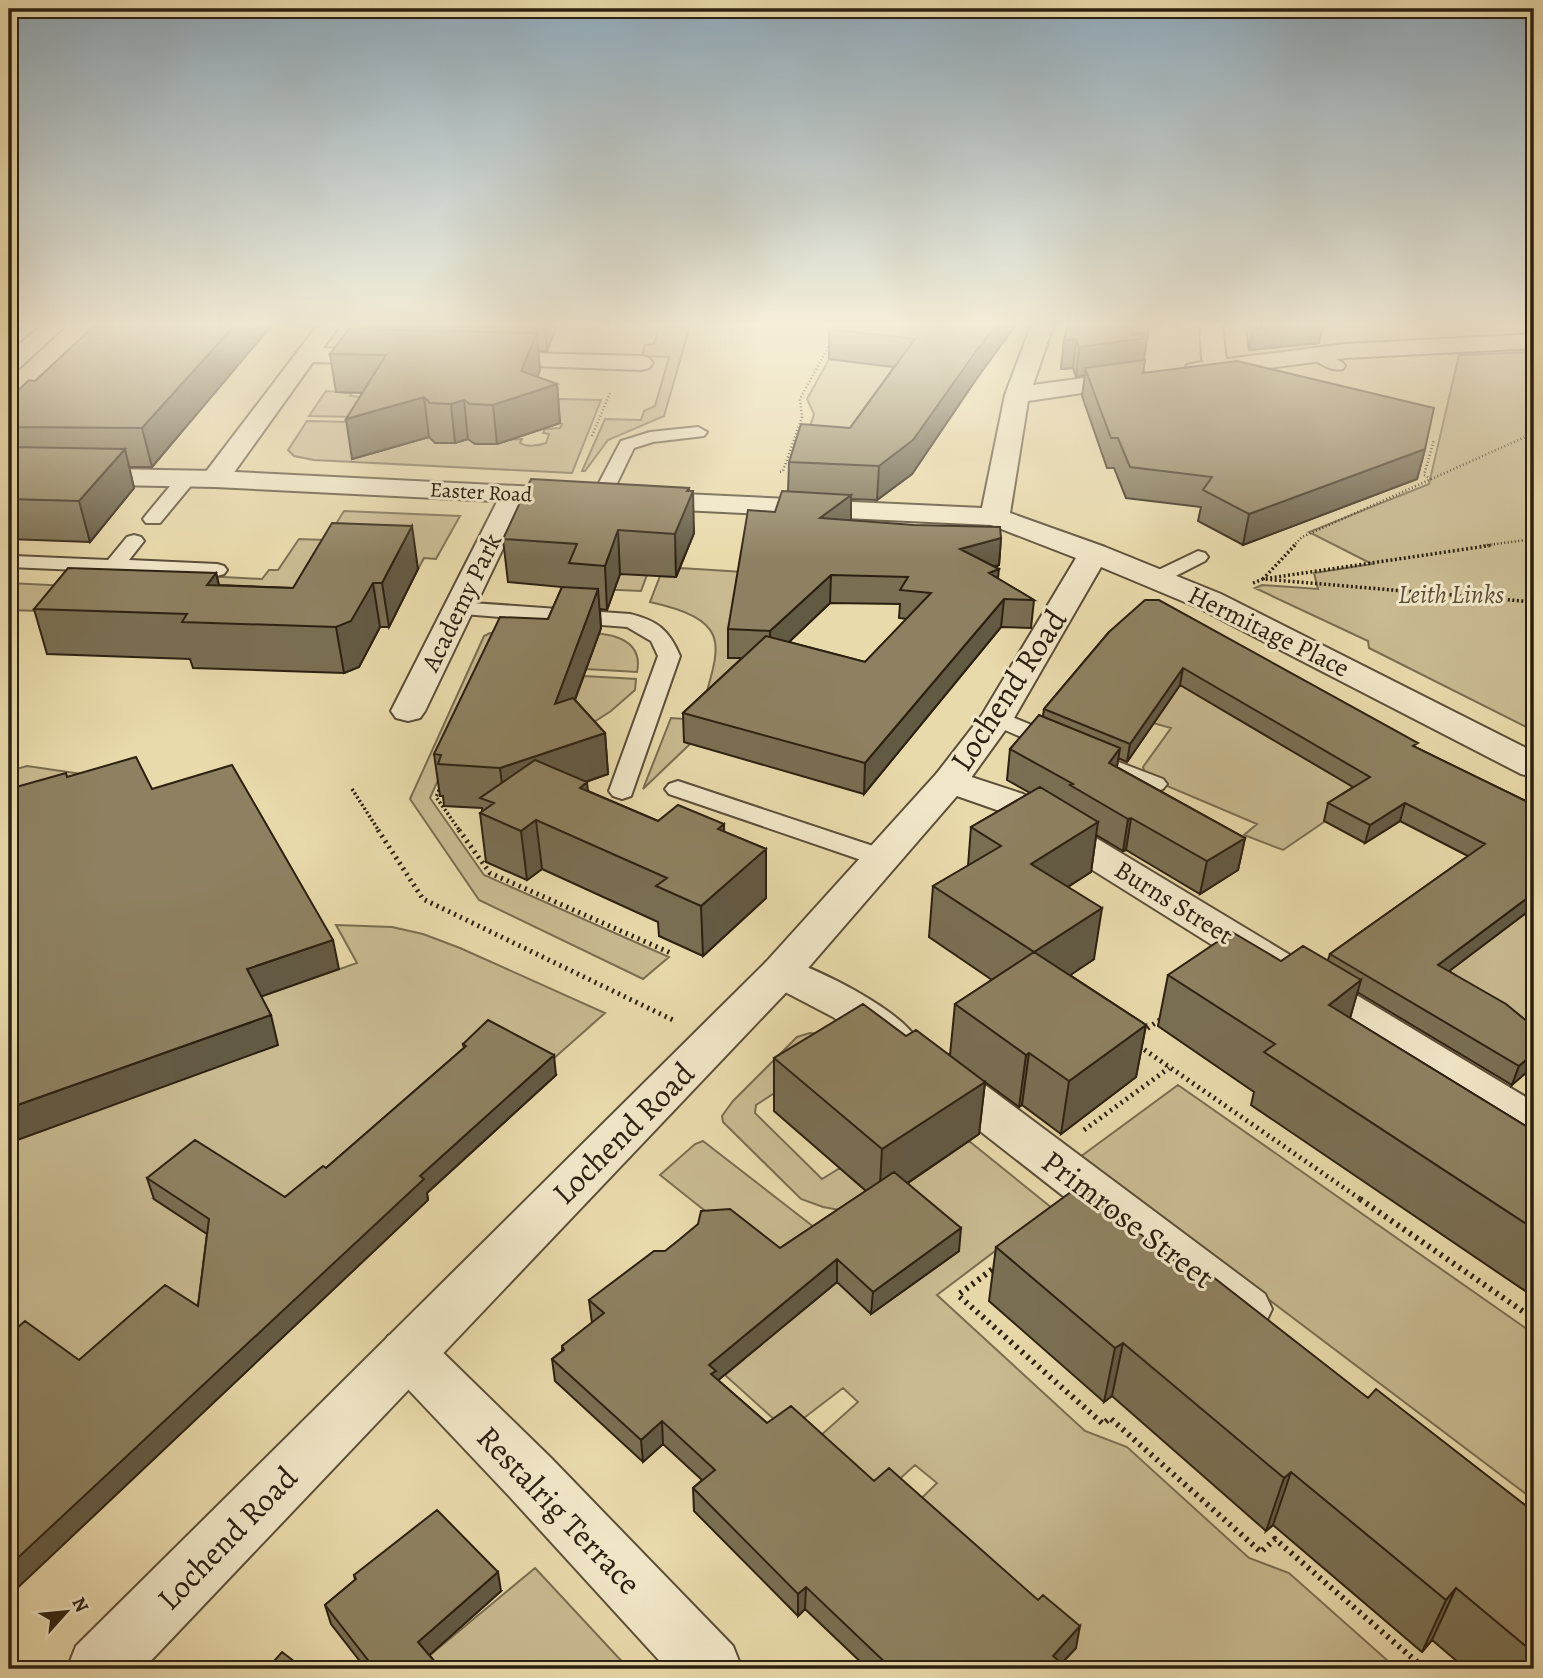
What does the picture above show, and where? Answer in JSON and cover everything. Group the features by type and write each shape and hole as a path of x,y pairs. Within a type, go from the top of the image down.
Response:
{"street":[{"path":"215,478 270,404"},
{"path":"995,517 1015,404"},
{"name":"Easter Road","path":"9,475 215,478 995,517"},
{"name":"Academy Park","path":"408,711 515,494"},
{"name":"Hermitage Place","path":"995,517 1157,578 1210,601 1534,766"},
{"name":"Lochend Road","path":"99,1669 781,971 882,858 950,781 997,718 1094,554"},
{"name":"Burns Street","path":"950,781 1010,802 1534,1124"},
{"name":"Primrose Street","path":"781,971 848,1006 1281,1335"},
{"name":"Restalrig Terrace","path":"407,1352 530,1477 710,1669"}],"lane":[{"path":"601,498 627,445 650,437 698,432"},
{"path":"153,519 187,478"},
{"path":"114,566 134,541"},
{"path":"1157,578 1198,557"},
{"path":"14,562 217,570"},
{"path":"458,608 614,618 644,626 661,638 668,656 622,791"},
{"path":"997,718 1154,784"},
{"path":"678,789 882,858"}],"path":[{"path":"568,496 612,404"},
{"path":"766,506 772,476 783,471 802,417 801,404"},
{"path":"1263,579 1302,537 1534,433"},
{"path":"1432,479 1424,475 1434,440"},
{"path":"1210,601 1263,579 1534,538"},
{"path":"1263,579 1534,602"},
{"path":"442,785 436,797 490,873 673,954"},
{"path":"352,789 423,899 714,1040"},
{"path":"1176,1009 1130,1040 1534,1319"},
{"path":"1047,1157 1169,1068"},
{"path":"1010,1256 958,1294 1103,1424 1110,1418 1261,1552 1275,1539 1425,1669"}],"green space":[{"path":"317,404 379,404 402,418 309,416"},
{"path":"502,404 599,404 572,473 314,460 294,456 288,450 307,421 400,423 417,437 435,437 435,443 455,443 464,438 474,438 475,444 522,439 520,443 532,446 546,443 549,434 543,433 545,429 560,428 562,424"},
{"path":"667,404 664,416 608,440 585,471 582,471 605,419 641,420 644,411"},
{"path":"809,404 885,404 849,461 800,457 814,414"},
{"name":"Leith Links","path":"1448,404 1534,404 1534,731 1369,648 1368,641 1255,588 1262,585 1318,589 1314,573 1372,564 1309,532 1429,484"},
{"path":"344,511 460,516 436,559 424,558 418,569 339,567 319,602 225,617 9,610 9,583 193,592 205,576 262,579 269,570 278,570 299,539 326,540"},
{"path":"607,563 647,575 641,591 597,589"},
{"path":"680,568 790,575 764,659 685,742 690,744 643,789 671,718 699,720 715,657 715,642 710,629 698,619 679,610 650,602 660,576 676,577"},
{"path":"561,632 599,633 624,640 633,648 637,658 637,672 586,669 596,640"},
{"path":"498,633 499,645 430,798 484,875 669,957 643,979 479,900 410,799 484,636"},
{"path":"1150,667 1365,794 1283,850 1244,835 1257,824 1146,777 1143,767 1171,728 1139,719"},
{"path":"584,676 636,679 635,690 611,711 558,745"},
{"path":"27,766 123,780 9,820 9,771"},
{"path":"1534,907 1534,1054 1432,984"},
{"path":"336,925 392,927 423,934 605,1013 543,1068 313,1200 154,1199 251,1263 119,1370 9,1363 9,1143 254,999 357,963"},
{"path":"810,1033 819,1034 832,1056 756,1105 755,1113 822,1179 840,1168 879,1202 862,1214 823,1207 801,1199 723,1122 722,1116 733,1101 797,1037"},
{"path":"1178,1085 1534,1334 1534,1500 1080,1157"},
{"path":"703,1141 828,1238 969,1141 1052,1208 937,1295 1085,1431 1127,1447 1249,1558 1289,1573 1397,1669 1056,1669 886,1533 937,1483 915,1465 872,1504 809,1446 858,1402 843,1388 787,1431 725,1375 743,1360 720,1340 792,1280 660,1175 695,1144"},
{"path":"535,1568 629,1669 430,1669 423,1661"}],"building":[{"path":"9,404 163,404 142,428 9,427"},
{"path":"355,404 398,404 346,419"},
{"path":"867,404 938,404 913,440 879,466 789,462 801,424 850,428"},
{"path":"1098,404 1419,404 1434,408 1425,449 1249,514 1203,490 1212,477 1130,467 1118,438 1111,438"},
{"path":"9,447 125,449 79,501 9,499"},
{"path":"531,479 689,488 687,491 693,491 675,534 618,530 605,566 569,563 577,544 503,539"},
{"path":"782,491 851,495 820,518 914,525 1000,527 1001,538 960,549 999,569 989,573 1034,600 1004,599 865,763 683,713 766,636 865,662 931,593 900,590 908,577 831,575 770,631 728,629 748,510 775,512"},
{"path":"332,523 412,526 382,583 373,583 351,621 336,627 182,622 187,614 34,609 68,568 216,573 207,585 293,588"},
{"path":"562,587 598,589 555,704 573,698 605,733 500,768 438,764 441,755 434,754 500,617 548,619"},
{"path":"1145,600 1159,600 1418,743 1413,746 1534,805 1534,893 1438,965 1506,1004 1534,1027 1534,1053 1519,1066 1330,954 1485,844 1405,803 1370,825 1328,803 1370,777 1183,668 1130,744 1044,709 1109,632"},
{"path":"1039,715 1120,748 1109,763 1245,838 1207,861 1131,818 1128,819 1010,749"},
{"path":"136,757 152,789 232,765 333,940 247,969 271,1015 9,1108 9,789 66,773 67,777"},
{"path":"535,760 587,782 580,788 658,821 678,805 724,824 718,829 766,849 701,906 656,886 667,878 536,820 521,831 480,813 494,803 480,798"},
{"path":"1040,787 1098,822 1031,864 1102,908 1034,952 933,886 1001,846 971,827"},
{"path":"1232,932 1281,961 1303,946 1361,980 1329,1005 1534,1131 1534,1229 1264,1052 1275,1044 1168,975"},
{"path":"1034,952 1146,1025 1069,1081 1029,1053 1026,1055 955,1004"},
{"path":"863,1004 906,1036 916,1030 985,1082 882,1149 774,1058"},
{"path":"488,1020 554,1055 420,1176 424,1179 9,1566 9,1335 25,1321 79,1360 165,1285 198,1306 209,1219 147,1178 195,1140 285,1197 323,1166 326,1168 466,1046 463,1044"},
{"path":"894,1172 961,1228 873,1292 837,1259 709,1365 716,1371 711,1374 767,1423 791,1406 874,1481 889,1468 1038,1600 1043,1595 1080,1626 1053,1656 1068,1669 892,1669 806,1587 798,1594 693,1488 715,1470 662,1421 641,1440 552,1359 564,1350 562,1346 604,1313 589,1300 654,1251 665,1251 698,1224 701,1211 730,1209 780,1248"},
{"path":"1079,1186 1199,1280 1208,1273 1368,1398 1376,1389 1529,1508 1534,1503 1534,1653 1456,1588 1446,1600 1291,1472 1284,1478 1123,1343 1115,1348 996,1247"},
{"path":"437,1510 498,1572 418,1642 441,1669 375,1669 325,1605 356,1579 354,1575"},
{"path":"282,1652 304,1669 267,1669"}]}
